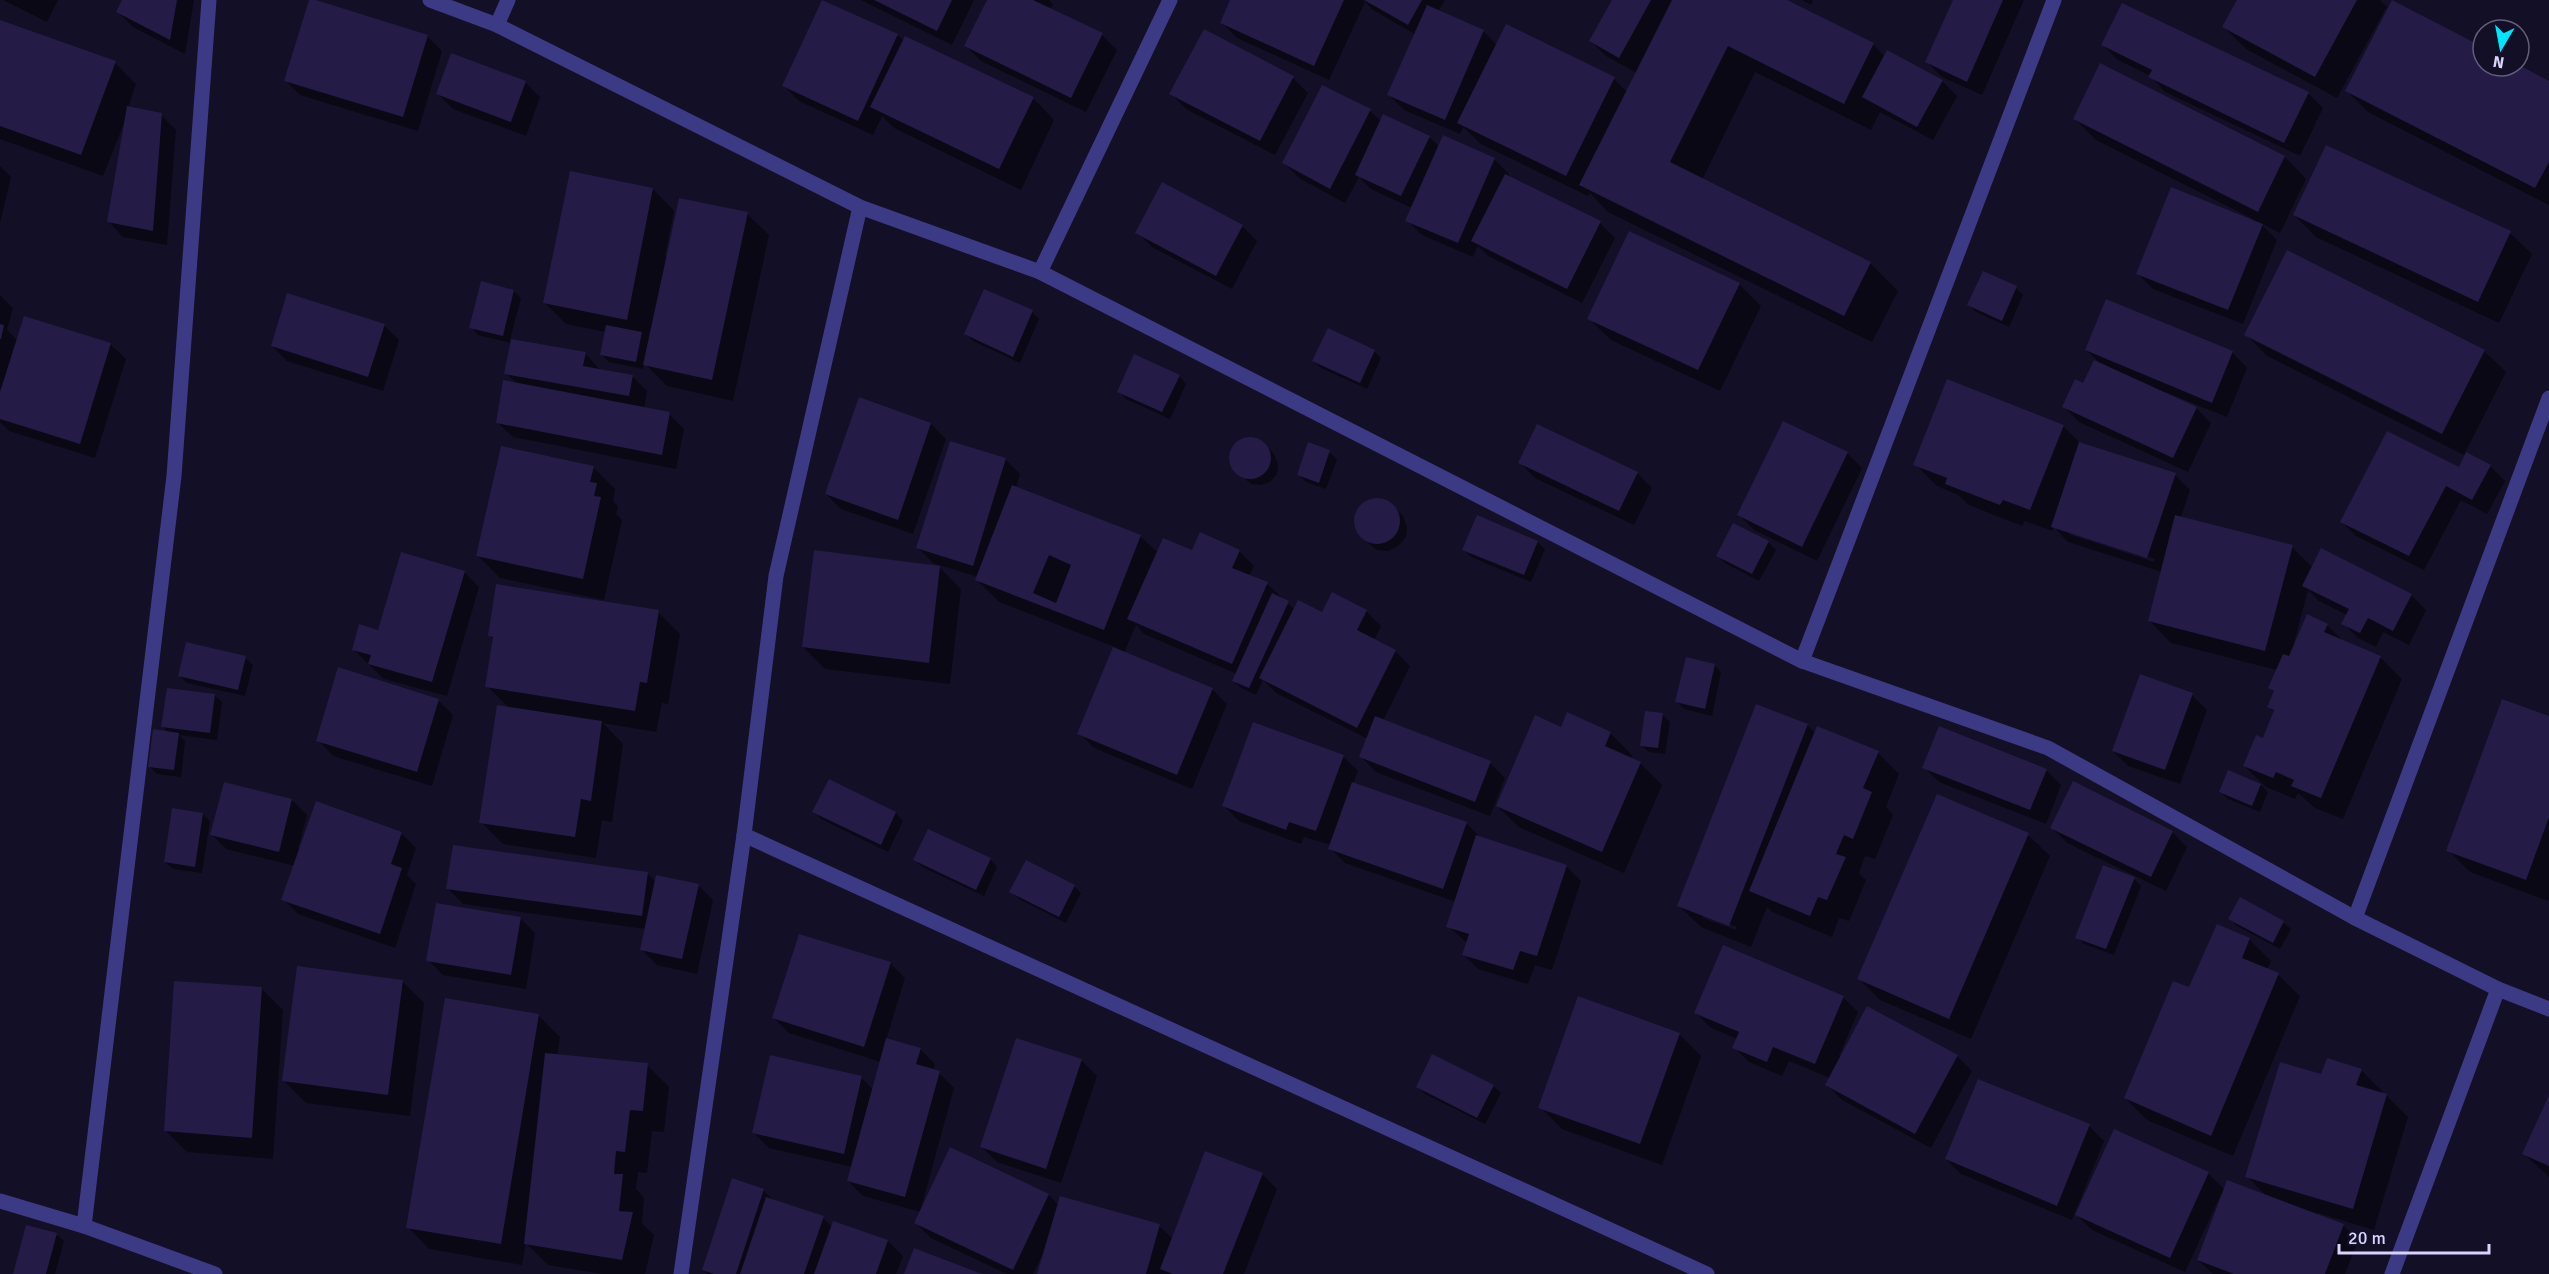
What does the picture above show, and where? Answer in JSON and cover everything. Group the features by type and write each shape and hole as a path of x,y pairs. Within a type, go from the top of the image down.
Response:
{"street":[{"path":"84,1226 174,476 208,0"},
{"path":"430,0 497,25 860,207 1040,272 1802,661 2048,748 2355,918 2498,989 2549,1009"},
{"path":"497,25 508,0"},
{"path":"1040,272 1170,0"},
{"path":"1802,661 2054,0"},
{"path":"681,1274 744,835 776,576 860,207"},
{"path":"2355,918 2549,398"},
{"path":"744,835 1707,1274"},
{"path":"2392,1274 2498,989"},
{"path":"0,1201 84,1226 215,1274"}],"building":[{"path":"122,0 177,0 170,40 116,12"},
{"path":"309,0 316,0 428,35 403,117 284,81"},
{"path":"822,0 898,34 858,121 782,86"},
{"path":"874,0 952,0 937,31"},
{"path":"987,0 1033,0 1103,33 1071,98 964,46"},
{"path":"1230,0 1344,0 1314,66 1220,23"},
{"path":"1364,0 1422,0 1408,25"},
{"path":"1612,0 1651,0 1619,58 1589,41"},
{"path":"1672,0 1787,0 1874,43 1844,104 1728,46 1670,162 1871,262 1844,316 1579,185"},
{"path":"1953,0 2003,0 1967,82 1925,62"},
{"path":"2237,0 2357,0 2315,77 2222,27"},
{"path":"2392,0 2471,41 2471,78 2531,78 2531,71 2549,81 2549,162 2535,188 2345,91"},
{"path":"2122,3 2309,92 2284,143 2148,77 2152,70 2101,45"},
{"path":"1427,5 1484,30 1445,120 1387,95"},
{"path":"0,20 116,61 81,155 0,126"},
{"path":"1506,24 1615,77 1566,176 1457,123"},
{"path":"1204,29 1294,76 1260,141 1169,94"},
{"path":"905,36 1034,97 999,169 870,107"},
{"path":"1887,50 1943,80 1917,127 1862,97"},
{"path":"451,53 526,81 511,122 436,94"},
{"path":"2100,63 2285,156 2258,212 2073,119"},
{"path":"1322,85 1371,109 1330,189 1282,163"},
{"path":"127,106 162,113 153,231 107,222"},
{"path":"1383,114 1430,136 1401,196 1355,175"},
{"path":"1443,135 1495,158 1458,243 1405,221"},
{"path":"2326,145 2511,231 2478,302 2293,215"},
{"path":"570,171 653,188 627,320 543,303"},
{"path":"1505,174 1601,221 1567,289 1471,241"},
{"path":"1162,182 1243,225 1216,276 1135,233"},
{"path":"2171,187 2263,224 2228,310 2136,274"},
{"path":"679,198 748,212 712,380 643,365"},
{"path":"1629,231 1740,283 1698,370 1587,319"},
{"path":"2287,250 2485,350 2442,434 2244,335"},
{"path":"1983,271 2017,286 2002,321 1967,305"},
{"path":"481,281 514,290 503,336 469,328"},
{"path":"984,289 1033,310 1013,357 964,334"},
{"path":"287,293 385,324 368,377 271,346"},
{"path":"2106,299 2233,351 2212,403 2085,350"},
{"path":"24,316 111,343 80,444 0,419 0,392"},
{"path":"0,324 4,325 1,339 0,339"},
{"path":"606,325 642,332 636,362 600,355"},
{"path":"1328,328 1375,350 1360,383 1312,361"},
{"path":"511,339 586,352 583,366 633,375 629,396 504,374"},
{"path":"1134,354 1180,375 1162,412 1117,392"},
{"path":"2094,360 2197,407 2173,458 2062,407 2075,379 2083,383"},
{"path":"1947,379 2064,425 2030,510 2003,500 2000,505 1945,484 1947,478 1913,465"},
{"path":"503,380 670,412 662,455 496,423"},
{"path":"859,397 931,423 898,520 825,494"},
{"path":"1783,421 1848,452 1802,547 1737,515"},
{"path":"1537,424 1638,472 1619,511 1518,463"},
{"path":"2387,431 2459,467 2466,452 2491,465 2472,500 2446,486 2409,556 2340,522"},
{"path":"1250,437 1265,443 1271,458 1265,473 1250,479 1235,473 1229,458 1235,443"},
{"path":"950,441 1006,458 973,566 916,548"},
{"path":"1308,442 1330,450 1319,483 1297,475"},
{"path":"2079,442 2176,473 2147,558 2051,527"},
{"path":"501,446 594,466 590,482 597,483 594,496 601,497 583,579 476,556"},
{"path":"1012,485 1141,535 1104,630 975,580","holes":["1049,555 1071,565 1056,603 1033,593"]},
{"path":"1377,498 1393,505 1400,521 1393,537 1377,544 1361,537 1354,521 1361,505"},
{"path":"1477,515 1538,541 1524,575 1462,550"},
{"path":"2175,515 2293,545 2265,651 2148,621"},
{"path":"1733,523 1769,541 1752,574 1716,556"},
{"path":"1200,532 1240,550 1232,568 1268,582 1232,664 1127,619 1163,538 1192,550"},
{"path":"2321,548 2412,594 2393,631 2368,618 2360,633 2341,624 2349,609 2302,586"},
{"path":"814,550 940,566 929,663 802,647"},
{"path":"401,552 465,571 432,682 368,664 371,655 352,650 359,624 378,630"},
{"path":"496,584 659,610 647,683 640,682 635,711 485,687 493,637 488,636"},
{"path":"1332,592 1367,610 1357,630 1396,650 1357,728 1259,678 1298,600 1322,612"},
{"path":"1272,593 1289,601 1249,688 1232,681"},
{"path":"2307,614 2328,624 2324,632 2381,656 2321,798 2291,786 2294,780 2276,772 2273,778 2243,766 2256,735 2263,738 2274,710 2267,707 2274,691 2268,688 2283,654 2289,656"},
{"path":"186,642 246,656 238,690 178,676"},
{"path":"1113,647 1213,688 1177,775 1077,734"},
{"path":"1686,657 1715,664 1705,709 1675,702"},
{"path":"338,667 439,699 417,772 316,741"},
{"path":"2140,674 2193,693 2165,770 2112,751"},
{"path":"167,688 215,694 210,733 161,727"},
{"path":"2502,699 2549,716 2549,817 2526,880 2446,851"},
{"path":"1756,704 1808,724 1729,926 1677,906"},
{"path":"497,705 602,721 591,801 581,799 575,837 479,823"},
{"path":"1645,711 1663,713 1658,748 1640,746"},
{"path":"1567,712 1611,732 1605,746 1641,762 1602,852 1496,806 1535,715 1561,727"},
{"path":"1375,716 1491,761 1475,802 1359,757"},
{"path":"1253,722 1344,755 1316,831 1289,822 1286,830 1222,806"},
{"path":"1817,726 1879,751 1863,788 1872,792 1853,839 1844,835 1836,854 1846,857 1827,900 1818,897 1810,916 1749,891"},
{"path":"1939,726 2047,769 2030,810 1922,768"},
{"path":"153,729 179,733 174,770 148,767"},
{"path":"2228,770 2261,784 2252,806 2219,792"},
{"path":"829,779 896,812 881,845 812,812"},
{"path":"2073,781 2173,831 2151,877 2050,828"},
{"path":"224,782 292,799 279,852 210,835"},
{"path":"1352,782 1467,822 1443,889 1328,849"},
{"path":"1937,794 2029,833 1949,1019 1857,979"},
{"path":"316,801 402,832 391,864 402,868 380,934 281,900"},
{"path":"172,808 203,813 195,867 164,862"},
{"path":"928,829 991,858 976,890 913,860"},
{"path":"1476,835 1567,865 1537,956 1520,951 1513,970 1462,955 1469,934 1446,927"},
{"path":"453,845 648,872 642,916 446,889"},
{"path":"1026,860 1075,885 1059,917 1009,892"},
{"path":"2103,865 2135,877 2106,949 2075,938"},
{"path":"656,875 699,884 682,959 640,950"},
{"path":"2240,897 2284,921 2273,943 2228,919"},
{"path":"436,903 521,917 511,975 426,961"},
{"path":"2217,924 2250,938 2242,958 2279,973 2211,1136 2124,1098 2173,981 2189,987"},
{"path":"799,934 891,962 864,1047 772,1018"},
{"path":"1723,945 1844,996 1815,1064 1773,1047 1767,1062 1732,1048 1739,1032 1694,1013"},
{"path":"297,966 403,980 388,1095 282,1081"},
{"path":"174,981 262,987 252,1138 164,1131"},
{"path":"1578,996 1680,1033 1640,1144 1538,1108"},
{"path":"445,998 539,1014 501,1244 406,1228"},
{"path":"1867,1006 1958,1055 1915,1134 1825,1085"},
{"path":"886,1038 921,1048 916,1064 940,1071 905,1197 847,1181"},
{"path":"1016,1038 1082,1059 1046,1169 980,1147"},
{"path":"545,1053 648,1063 643,1111 630,1110 625,1152 616,1151 614,1174 623,1174 619,1211 633,1212 622,1260 524,1244"},
{"path":"1432,1054 1494,1085 1477,1118 1416,1087"},
{"path":"770,1055 862,1076 844,1154 752,1133"},
{"path":"2327,1058 2362,1069 2356,1085 2387,1094 2353,1209 2245,1177 2280,1062 2321,1074"},
{"path":"1978,1079 2090,1124 2057,1206 1945,1159"},
{"path":"2549,1095 2549,1166 2522,1154"},
{"path":"2114,1129 2209,1172 2170,1258 2075,1215"},
{"path":"950,1147 1049,1194 1013,1270 914,1223"},
{"path":"1205,1151 1263,1173 1223,1274 1173,1274 1160,1269"},
{"path":"732,1178 764,1189 736,1274 714,1274 702,1270"},
{"path":"2227,1180 2344,1224 2325,1274 2234,1274 2197,1260"},
{"path":"1060,1196 1160,1224 1146,1274 1037,1274"},
{"path":"766,1197 824,1216 804,1274 740,1274"},
{"path":"833,1221 888,1240 876,1274 814,1274"},
{"path":"26,1225 57,1233 46,1274 13,1274"},
{"path":"914,1248 982,1274 904,1274"}]}
